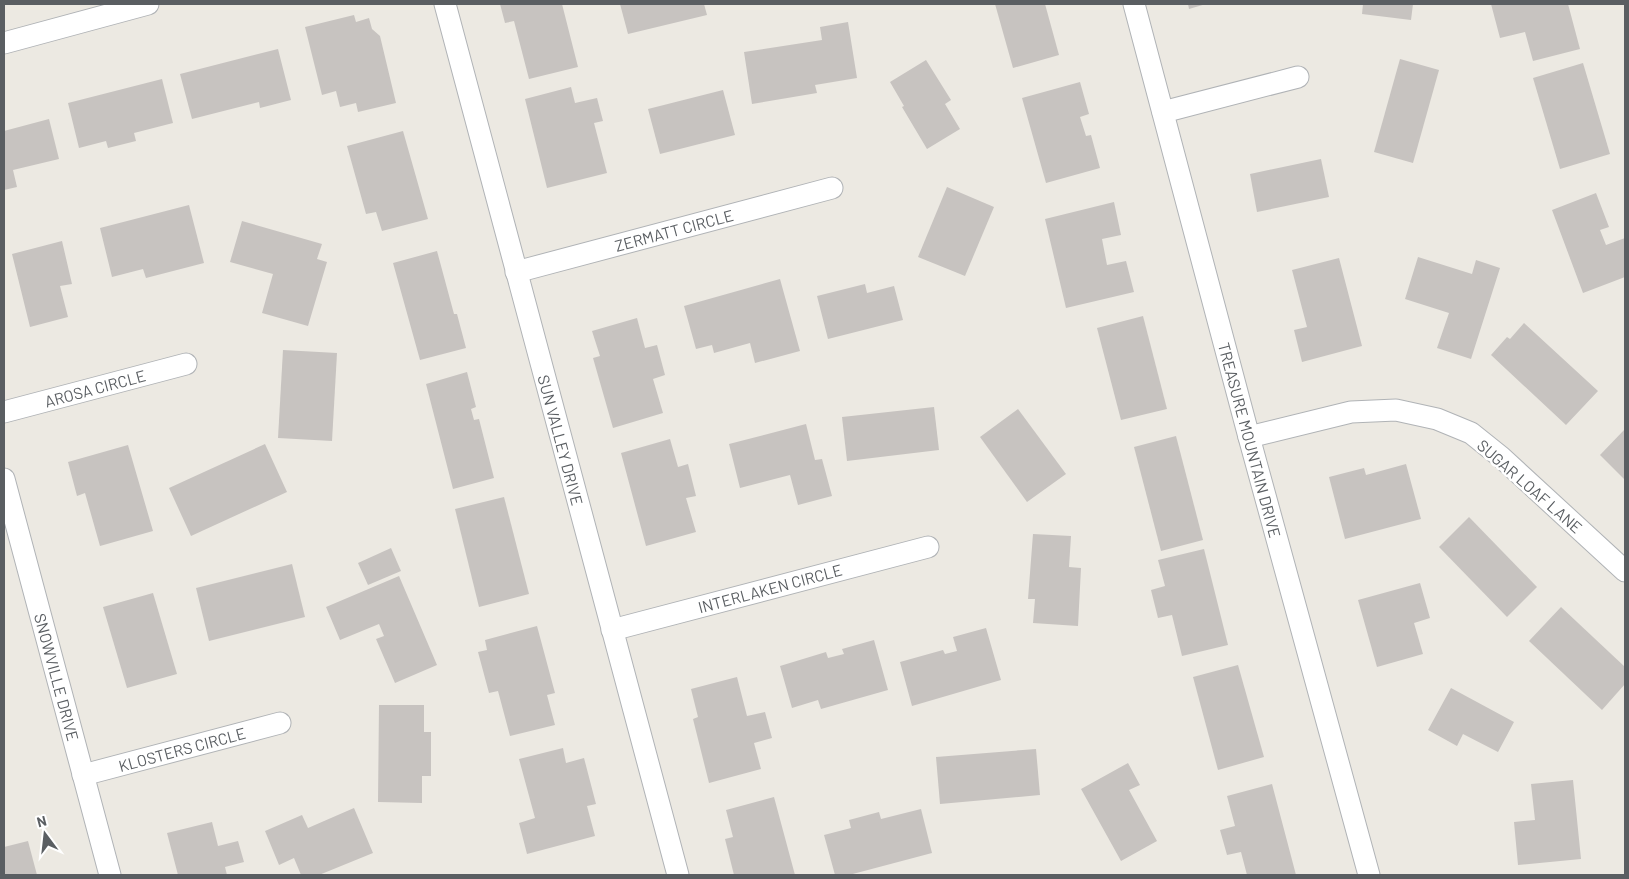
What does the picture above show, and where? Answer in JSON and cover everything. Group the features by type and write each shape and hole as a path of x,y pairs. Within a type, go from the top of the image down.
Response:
{"street":[{"path":"4,42 86,12 148,4"},
{"name":"SUN VALLEY DRIVE","path":"445,4 678,875"},
{"name":"TREASURE MOUNTAIN DRIVE","path":"1134,4 1249,437 1369,875"},
{"path":"1163,112 1298,76"},
{"name":"ZERMATT CIRCLE","path":"516,272 832,188"},
{"name":"AROSA CIRCLE","path":"4,412 186,364"},
{"name":"SUGAR LOAF LANE","path":"1249,437 1351,412 1396,410 1437,419 1471,433 1625,571"},
{"name":"SNOWVILLE DRIVE","path":"4,479 110,875"},
{"name":"INTERLAKEN CIRCLE","path":"612,630 928,547"},
{"name":"KLOSTERS CIRCLE","path":"83,775 280,722"}],"building":[{"path":"500,4 562,4 578,67 529,79 514,21 505,23"},
{"path":"620,4 704,4 707,15 628,34"},
{"path":"995,4 1045,4 1059,55 1013,68"},
{"path":"1188,4 1206,4 1189,9"},
{"path":"1363,4 1413,4 1411,20 1362,14"},
{"path":"1491,4 1568,4 1580,49 1533,61 1525,32 1500,38"},
{"path":"354,15 356,22 369,18 372,29 380,36 396,103 358,112 356,103 340,107 336,91 322,95 305,27"},
{"path":"848,22 857,78 815,85 817,93 752,104 744,52 822,40 820,27"},
{"path":"278,49 291,100 260,108 259,102 192,119 180,74"},
{"path":"1400,59 1439,70 1413,163 1374,152"},
{"path":"926,60 951,100 945,104 960,129 927,149 902,107 904,106 890,82"},
{"path":"1583,63 1610,154 1560,169 1533,78"},
{"path":"162,79 173,123 134,133 136,141 108,148 106,141 79,148 68,103"},
{"path":"1080,82 1089,114 1080,117 1086,136 1091,135 1100,168 1046,183 1022,98"},
{"path":"571,87 575,103 597,98 603,121 594,123 607,173 547,188 525,99"},
{"path":"723,90 735,135 660,154 648,109"},
{"path":"49,119 59,159 13,170 17,187 4,190 4,131"},
{"path":"403,131 428,219 382,231 376,212 366,214 347,146"},
{"path":"1321,159 1329,197 1257,212 1250,174"},
{"path":"947,187 994,207 965,276 918,257"},
{"path":"1596,193 1609,227 1600,230 1606,245 1625,238 1625,277 1583,293 1552,210"},
{"path":"1114,202 1121,235 1102,239 1107,265 1126,261 1134,292 1066,308 1045,219"},
{"path":"189,205 204,263 146,278 143,269 112,277 100,228"},
{"path":"242,221 322,244 317,259 327,262 308,326 262,313 273,274 230,262"},
{"path":"62,241 72,284 60,286 68,317 30,327 12,254"},
{"path":"437,251 454,314 457,314 466,348 420,360 393,263"},
{"path":"1418,257 1472,274 1476,260 1500,268 1471,359 1437,348 1449,313 1405,299"},
{"path":"1339,258 1362,346 1302,362 1294,330 1307,327 1292,270"},
{"path":"780,279 800,351 755,363 750,343 714,353 712,345 696,349 684,306"},
{"path":"865,284 867,293 894,286 903,320 828,339 817,296"},
{"path":"1143,316 1167,409 1121,420 1097,328"},
{"path":"637,318 645,348 657,345 665,375 653,379 663,413 613,428 593,358 600,356 592,331"},
{"path":"1524,323 1598,391 1566,425 1491,355 1507,337 1510,339"},
{"path":"283,350 337,353 332,441 278,438"},
{"path":"467,372 476,407 471,409 474,420 479,419 494,478 453,489 426,384"},
{"path":"934,407 939,450 847,461 842,417"},
{"path":"1018,409 1066,474 1027,502 980,437"},
{"path":"806,424 815,460 822,459 832,496 798,505 790,475 740,488 729,444"},
{"path":"1625,429 1625,480 1600,455"},
{"path":"1176,436 1203,540 1161,551 1134,447"},
{"path":"670,439 678,467 688,464 696,496 686,498 696,532 646,546 621,453"},
{"path":"265,444 287,492 191,536 169,488"},
{"path":"128,445 153,531 100,546 85,493 77,496 68,462"},
{"path":"1406,464 1421,519 1345,539 1329,477 1364,468 1366,475"},
{"path":"504,497 529,594 479,607 455,509"},
{"path":"1469,517 1537,587 1507,617 1439,547"},
{"path":"1033,534 1071,536 1069,567 1081,568 1078,626 1033,623 1035,599 1028,599"},
{"path":"391,548 401,571 368,585 358,563"},
{"path":"1204,549 1228,645 1182,656 1172,615 1158,618 1151,590 1165,586 1158,560"},
{"path":"292,564 305,617 209,641 196,588"},
{"path":"399,576 437,665 395,683 376,639 384,636 379,624 340,640 326,607"},
{"path":"1420,583 1430,618 1414,623 1423,654 1377,667 1358,600"},
{"path":"153,593 177,674 127,688 103,607"},
{"path":"1561,607 1625,667 1625,684 1602,710 1529,641"},
{"path":"537,626 555,693 547,695 555,725 510,736 498,691 489,693 478,652 487,650 485,640"},
{"path":"986,628 1001,680 912,706 900,662 943,650 945,654 957,651 953,637"},
{"path":"874,640 888,690 821,709 818,700 792,708 780,666 826,652 828,658 844,654 842,649"},
{"path":"1238,665 1264,757 1218,770 1193,677"},
{"path":"737,677 747,716 765,712 772,738 754,743 761,769 709,783 693,719 698,717 691,689"},
{"path":"1451,688 1514,722 1498,752 1463,734 1457,746 1428,730"},
{"path":"379,705 424,705 424,732 431,732 431,776 422,776 422,803 378,802"},
{"path":"563,748 566,763 584,758 596,804 587,806 595,836 527,854 519,823 535,818 519,759"},
{"path":"1036,749 1040,795 940,804 936,757"},
{"path":"1128,763 1140,785 1129,790 1157,841 1121,861 1081,789"},
{"path":"1573,780 1581,859 1518,865 1514,822 1535,820 1531,784"},
{"path":"1272,784 1296,875 1247,875 1241,852 1227,855 1220,830 1235,826 1227,796"},
{"path":"774,797 795,875 734,875 725,839 733,837 726,810"},
{"path":"354,808 373,853 319,875 301,875 294,858 279,865 265,831 302,815 308,828"},
{"path":"921,809 932,853 849,875 835,875 824,835 851,828 849,820 879,812 881,819"},
{"path":"212,822 218,846 238,841 244,862 225,867 227,875 178,875 167,833"},
{"path":"28,841 37,875 4,875 4,847"}]}
